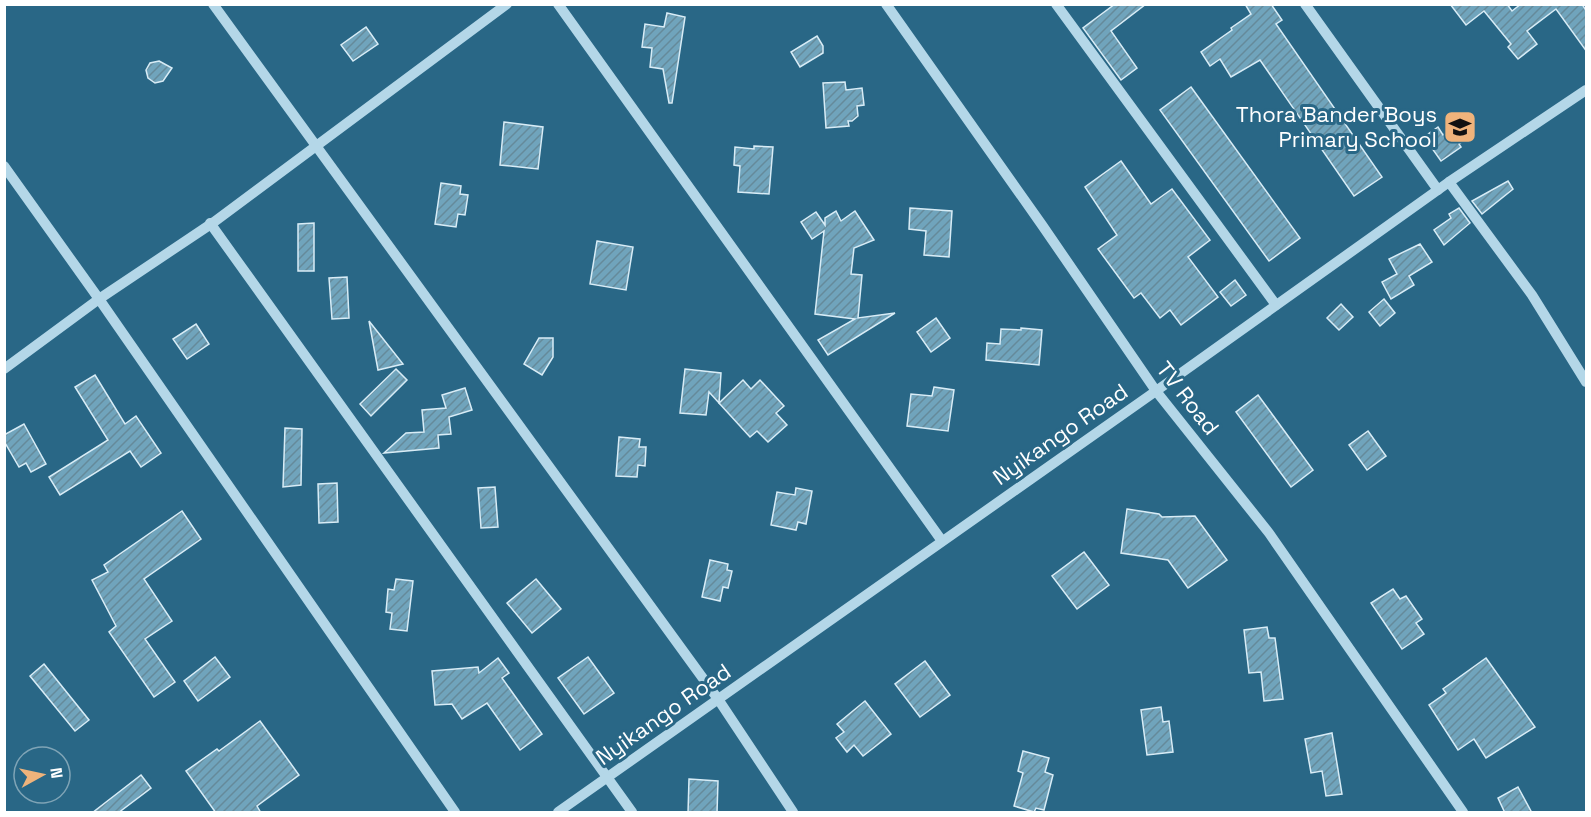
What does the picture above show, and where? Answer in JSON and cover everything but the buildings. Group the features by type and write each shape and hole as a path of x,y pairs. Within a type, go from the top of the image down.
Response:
{"street":[{"path":"213,4 718,699 792,813"},
{"path":"4,369 315,147 507,4"},
{"path":"558,4 942,541"},
{"name":"TV Road","path":"886,4 1156,391 1269,532 1463,813"},
{"path":"1056,4 1276,305"},
{"path":"1305,4 1438,190"},
{"name":"Nyikango Road","path":"558,813 1449,182 1587,90"},
{"path":"4,166 99,299 455,813"},
{"path":"1449,182 1532,295 1587,382"},
{"path":"210,223 632,813"}],"place":[{"name":"Thora Bander Boys Primary School","path":"1460,127"}]}
